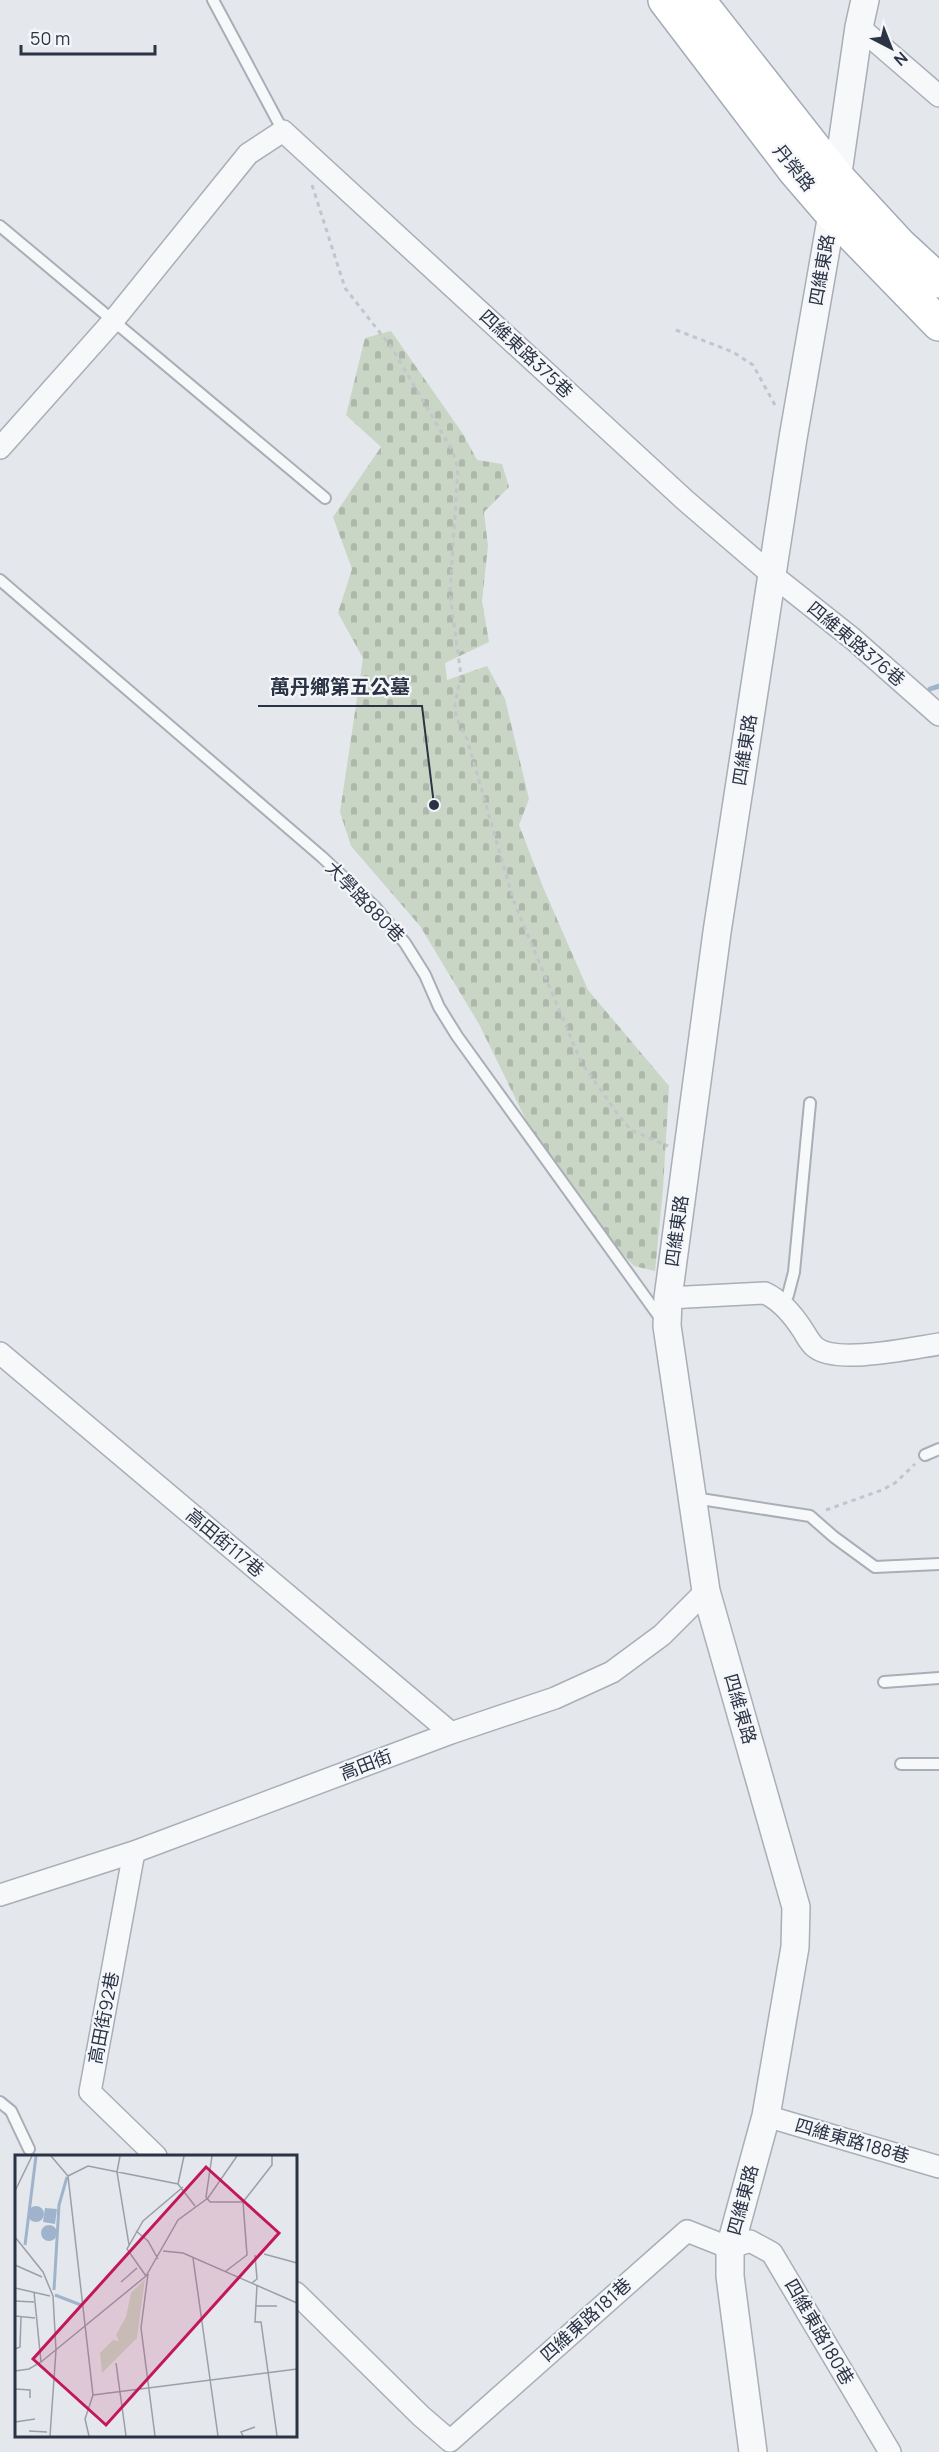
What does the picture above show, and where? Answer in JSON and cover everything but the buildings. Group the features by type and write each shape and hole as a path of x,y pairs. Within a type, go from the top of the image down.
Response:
{"main road":[{"name":"丹榮路","path":"665,0 795,171 832,214 939,324"},
{"name":"丹榮路","path":"698,0 837,177 899,244 939,281"}],"street":[{"name":"四維東路","path":"753,2452 730,2276 730,2248 766,2116 795,1947 796,1907 706,1591 667,1326 668,1298 719,921 771,574 832,214 859,27 865,0"},
{"path":"859,27 939,96"},
{"name":"四維東路375巷","path":"283,131 686,501 771,574"},
{"path":"0,448 113,321 248,154 283,131"},
{"name":"四維東路376巷","path":"771,574 853,639 939,715"},
{"path":"668,1298 765,1293 778,1299 814,1347 825,1353 856,1356 939,1344"},
{"name":"高田街117巷","path":"0,1353 451,1733"},
{"name":"高田街","path":"0,1895 135,1852 451,1733 555,1698 612,1672 662,1635 706,1591"},
{"name":"高田街92巷","path":"135,1852 90,2092 154,2155"},
{"name":"四維東路188巷","path":"766,2116 939,2167"},
{"name":"四維東路181巷","path":"451,2446 687,2230 730,2248"},
{"name":"四維東路180巷","path":"730,2248 750,2241 772,2253 890,2452"},
{"path":"297,2294 451,2446"}],"lane":[{"path":"213,0 283,131"},
{"path":"0,226 325,498"},
{"name":"大學路880巷","path":"0,580 322,856 375,907 405,943 425,975 439,1008 457,1036 667,1326"},
{"path":"783,1304 788,1295 794,1272 810,1102"},
{"path":"925,1455 939,1449"},
{"path":"694,1498 810,1516 875,1567 939,1564"},
{"path":"884,1682 939,1678"},
{"path":"901,1764 939,1764"},
{"path":"0,2102 11,2111 29,2149"}],"path":[{"path":"314,159 312,183 345,288 392,348 452,450 458,468 450,593 461,676 455,704 456,717 467,739 514,902 581,1062 631,1130 687,1155"},
{"path":"676,330 733,352 753,365 793,438"},
{"path":"810,1516 882,1490 895,1482 925,1455"}],"green space":[{"path":"391,331 463,434 477,460 502,464 509,487 484,512 488,546 482,601 489,642 445,663 447,680 487,666 505,699 529,799 519,825 543,887 588,990 669,1086 655,1271 634,1266 586,1216 528,1124 479,1024 420,926 351,846 340,812 363,658 338,613 352,569 333,517 381,447 346,415 365,338"}],"waterway":[{"path":"930,689 939,686"}],"place":[{"name":"萬丹鄉第五公墓","path":"434,805"}]}
